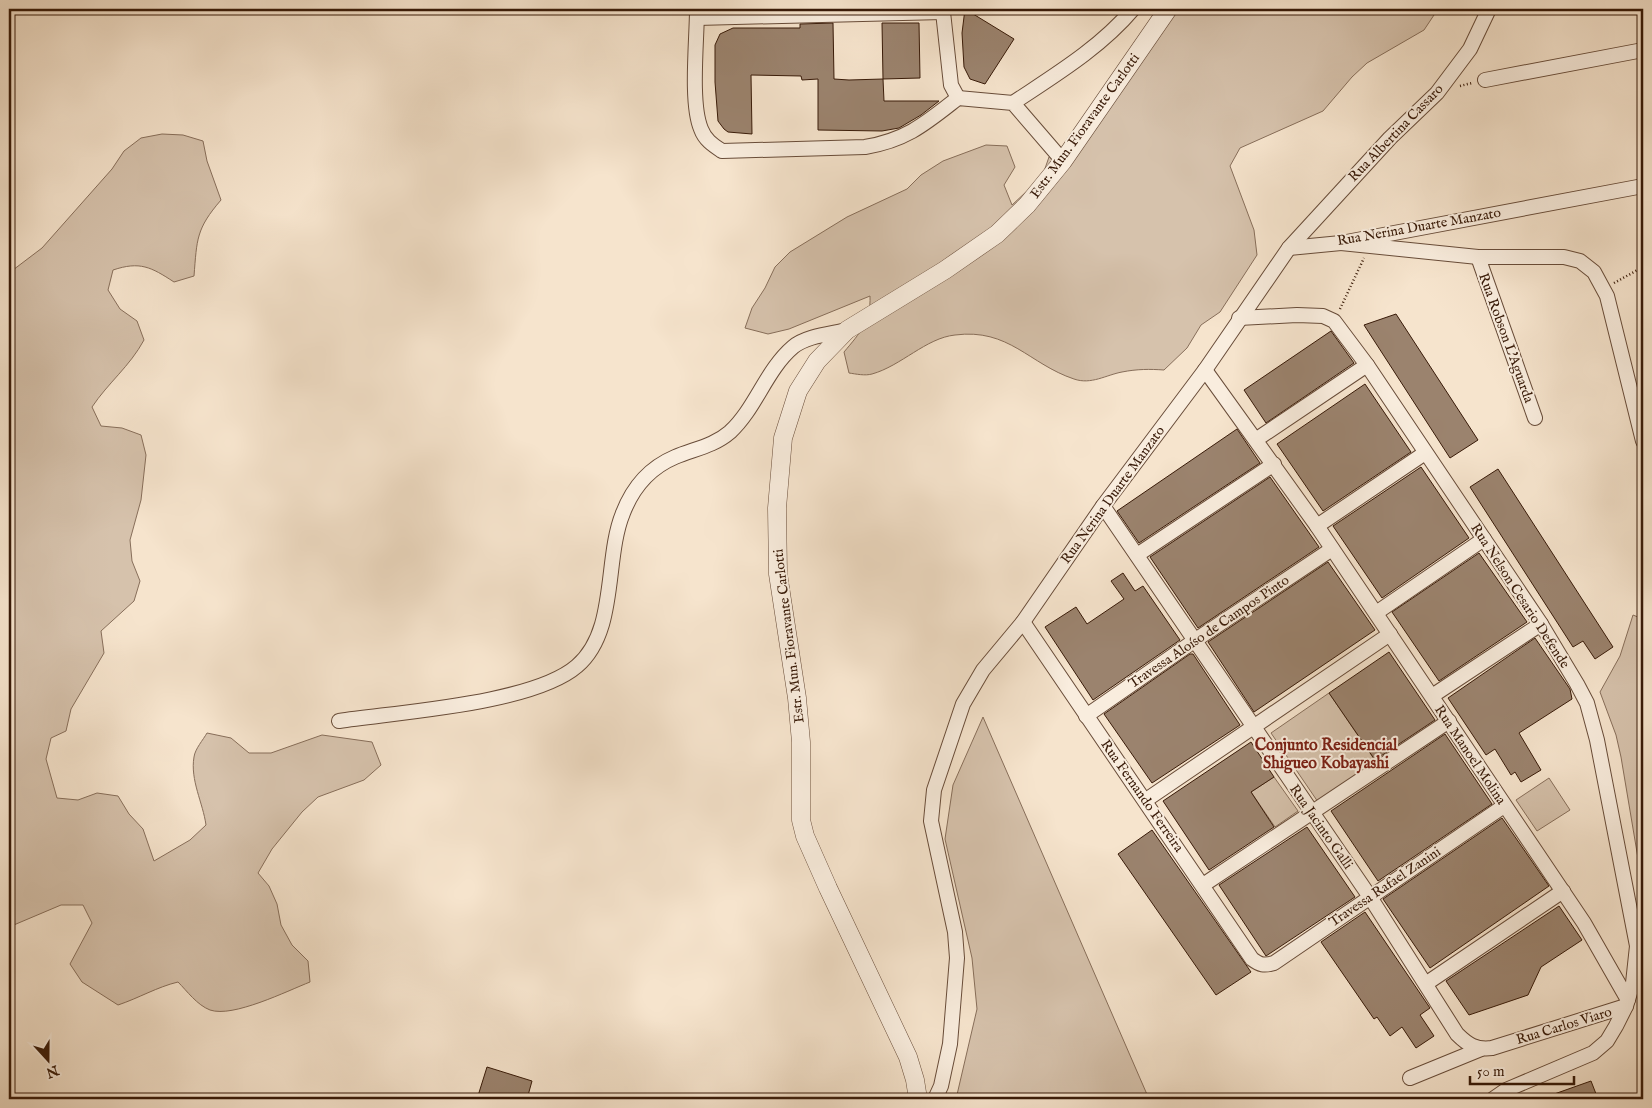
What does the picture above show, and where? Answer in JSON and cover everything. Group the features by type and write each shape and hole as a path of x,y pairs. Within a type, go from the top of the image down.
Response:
{"street":[{"path":"958,98 951,85 944,10 697,13 696,111 701,131 709,142 722,151 865,147 885,144 914,132 958,98 1013,103 1064,69 1105,37 1133,9"},
{"name":"Estr. Mun. Fioravante Carlotti","path":"918,1099 908,1057 824,880 805,836 801,820 801,742 797,698 778,574 777,508 782,446 798,391 817,361 847,330 945,270 997,234 1027,205 1063,161 1168,9"},
{"name":"Rua Albertina Cassaro","path":"1289,248 1390,138 1436,93 1470,49 1488,9"},
{"path":"1485,80 1643,50"},
{"path":"1013,103 1063,161"},
{"name":"Rua Nerina Duarte Manzato","path":"935,1099 941,1086 950,1044 957,958 955,932 931,821 934,790 963,704 983,670 1023,622 1103,506 1205,370 1289,248 1341,242 1643,186"},
{"path":"1341,242 1369,247 1478,257 1564,257 1580,261 1594,272 1607,296 1643,441"},
{"name":"Rua Robson L'Aguarda","path":"1478,257 1535,418"},
{"path":"1239,318 1296,315 1323,316 1334,321"},
{"name":"Rua Nelson Cesario Defende","path":"1334,321 1366,365 1541,624 1578,684 1587,703 1597,740 1637,946 1636,967 1627,1003"},
{"path":"339,721 447,706 500,696 547,683 577,666 596,641 609,590 616,532 623,512 642,479 669,460 715,443 730,433 741,420 780,361 794,346 804,341 847,330"},
{"path":"1257,439 1366,365"},
{"name":"Rua Manoel Molina","path":"1205,370 1257,439 1563,891 1601,951 1627,1003"},
{"path":"1316,526 1424,453"},
{"path":"1137,555 1274,464"},
{"name":"Rua Jacinto Galli","path":"1103,506 1370,897 1457,1034 1477,1048"},
{"path":"1376,613 1484,540"},
{"name":"Travessa Aloíso de Campos Pinto","path":"1086,716 1194,640 1332,549"},
{"name":"Rua Fernando Ferreira","path":"1023,622 1086,716 1146,800 1252,959 1265,966"},
{"path":"1432,696 1541,624"},
{"path":"1146,800 1390,634"},
{"path":"1203,884 1449,722"},
{"name":"Travessa Rafael Zanini","path":"1265,966 1274,963 1504,806"},
{"path":"1426,983 1563,891"},
{"path":"1493,1099 1506,1090 1593,1053 1607,1041 1627,1003"},
{"name":"Rua Carlos Viaro","path":"1410,1078 1477,1048 1510,1042 1627,1003"}],"path":[{"path":"1334,321 1369,247"},
{"path":"1603,288 1643,267"}],"shaded area":[{"path":"1165,9 1438,9 1424,30 1367,63 1352,77 1323,111 1240,148 1230,166 1254,230 1257,255 1220,312 1201,325 1187,348 1164,370 1133,370 1080,381 1058,373 1005,342 974,334 944,337 893,365 872,374 849,373 844,352 860,333 869,313 870,296 789,329 768,334 745,328 752,308 765,288 775,267 790,252 847,217 907,189 921,175 943,161 986,145 1007,146 1015,167 1004,185 1012,205 1042,177 1049,157 1068,147"},
{"path":"162,134 183,135 203,141 207,161 221,200 207,219 199,235 194,276 174,282 145,267 131,266 113,270 108,290 120,309 137,321 144,340 132,358 92,407 101,426 122,428 141,435 146,455 141,500 130,540 132,561 140,581 134,601 101,631 104,653 71,709 66,731 51,738 46,759 57,798 78,800 97,793 118,796 129,814 143,829 154,861 190,840 206,825 195,783 193,766 196,751 207,733 231,738 249,753 271,753 322,735 372,742 381,765 364,780 318,797 302,812 272,849 258,873 269,886 277,904 281,925 292,945 308,961 310,982 246,1007 220,1011 210,1010 201,1005 178,982 118,1005 82,982 70,964 92,923 83,905 61,905 9,927 9,273 42,248 112,169 124,151 141,138"},
{"path":"1633,615 1643,619 1643,888 1621,757 1616,735 1600,692 1620,656"},
{"path":"1329,693 1376,762 1318,802 1271,733"},
{"path":"983,717 1149,1099 956,1099 977,1009 972,958 945,839 953,785"},
{"path":"1274,777 1298,811 1275,827 1251,792"},
{"path":"1549,778 1570,810 1537,831 1516,800"}],"building":[{"path":"965,9 1014,39 985,84 970,79 964,67 962,33"},
{"path":"833,23 834,79 883,79 884,101 939,101 921,115 899,128 882,131 818,130 818,79 802,80 801,76 751,75 752,134 728,132 724,129 718,121 715,82 715,45 720,34 733,28 800,28 800,24"},
{"path":"882,23 919,23 920,78 883,79"},
{"path":"1396,314 1478,440 1450,458 1364,325"},
{"path":"1331,331 1354,363 1266,423 1244,390"},
{"path":"1365,384 1411,452 1323,511 1277,444"},
{"path":"1237,429 1260,463 1139,543 1117,511"},
{"path":"1421,467 1469,538 1382,598 1333,526"},
{"path":"1498,469 1613,647 1595,659 1583,641 1573,647 1470,487"},
{"path":"1270,477 1319,547 1198,628 1150,557"},
{"path":"1479,553 1527,622 1439,681 1392,612"},
{"path":"1328,562 1375,630 1254,712 1208,642"},
{"path":"1123,573 1135,591 1143,586 1180,640 1093,700 1045,627 1076,607 1087,624 1124,599 1111,581"},
{"path":"1535,638 1570,689 1572,699 1519,733 1541,770 1521,782 1515,772 1511,775 1495,749 1486,755 1448,698"},
{"path":"1389,652 1435,720 1375,760 1329,693"},
{"path":"1190,654 1193,654 1240,725 1152,783 1104,714"},
{"path":"1445,734 1492,804 1378,881 1331,811"},
{"path":"1251,742 1274,777 1251,792 1274,827 1209,870 1163,801"},
{"path":"1502,818 1549,886 1430,968 1383,899"},
{"path":"1307,827 1355,897 1266,956 1219,885"},
{"path":"1152,830 1251,972 1216,995 1118,854"},
{"path":"1559,906 1582,940 1541,967 1528,995 1469,1015 1446,981"},
{"path":"1365,912 1430,1008 1420,1015 1434,1036 1416,1048 1402,1027 1390,1036 1377,1017 1374,1019 1321,942"},
{"path":"487,1067 532,1081 527,1099 477,1099"},
{"path":"1591,1081 1598,1099 1543,1098"}],"district":[{"name":"Conjunto Residencial Shigueo Kobayashi","path":"1326,755"}]}
